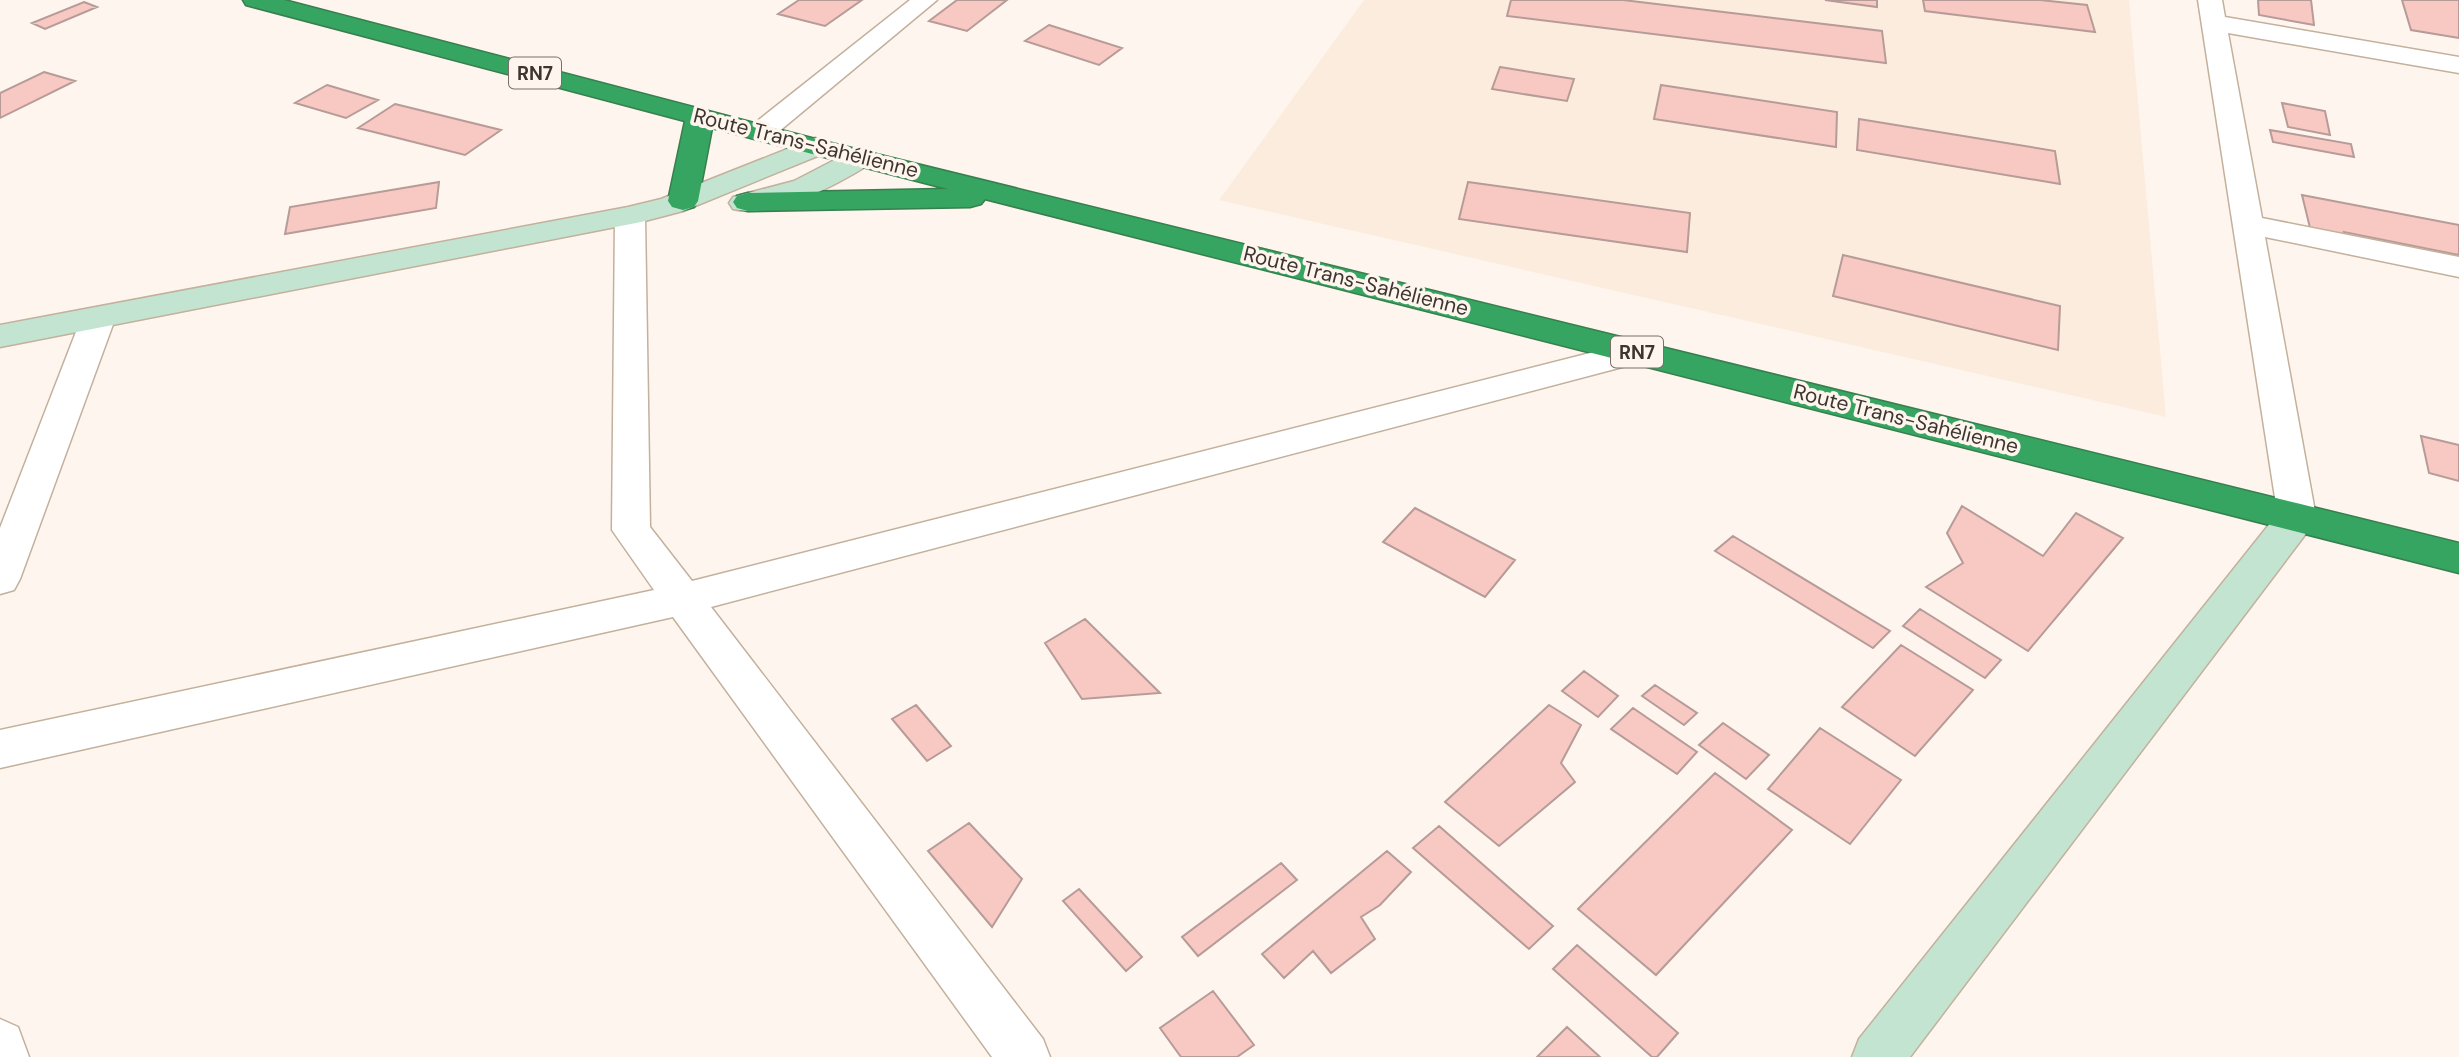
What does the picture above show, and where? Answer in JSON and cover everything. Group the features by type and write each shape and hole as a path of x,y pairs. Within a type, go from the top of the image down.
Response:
{"highway":[{"name":"Route Trans-Sahélienne","path":"261,1 815,147 2459,558"},
{"path":"678,203 700,116"},
{"path":"748,202 1021,197"}],"street":[{"path":"761,132 925,0"},
{"path":"1878,1057 2297,517 2212,12 2459,65"},
{"path":"0,336 630,216 678,203 815,147"},
{"path":"678,203 748,202 783,196 811,186 860,158"},
{"path":"630,216 631,530 1024,1057"},
{"path":"2248,225 2459,267"},
{"path":"0,579 98,319"},
{"path":"0,750 683,599 1637,352"},
{"path":"0,1045 3,1057"}],"shaded area":[{"path":"1364,0 2129,0 2166,417 1219,200"}],"building":[{"path":"799,0 862,0 825,26 778,14"},
{"path":"957,0 1007,0 967,31 929,21"},
{"path":"1511,0 1623,0 1882,31 1886,63 1507,16"},
{"path":"1825,0 1877,0 1877,7"},
{"path":"1923,0 2040,0 2087,5 2095,32 1925,11"},
{"path":"2258,0 2311,0 2314,25 2259,15"},
{"path":"2402,0 2459,0 2459,38 2411,30"},
{"path":"84,2 97,7 45,29 32,23"},
{"path":"1049,25 1122,48 1099,65 1025,41"},
{"path":"1500,67 1574,79 1567,101 1492,89"},
{"path":"44,72 75,81 0,118 0,93"},
{"path":"327,85 378,100 346,118 295,103"},
{"path":"1661,85 1837,112 1836,147 1654,119"},
{"path":"2282,103 2325,111 2330,135 2288,127"},
{"path":"395,104 501,130 465,155 358,128"},
{"path":"1859,119 2055,151 2060,184 1857,150"},
{"path":"2270,130 2351,144 2354,157 2273,142"},
{"path":"439,182 436,208 285,234 290,207"},
{"path":"1468,182 1690,213 1687,252 1459,219"},
{"path":"2302,195 2459,225 2459,255 2344,232 2346,239 2311,232"},
{"path":"1843,255 2060,306 2058,350 1833,296"},
{"path":"2421,436 2459,445 2459,481 2429,473"},
{"path":"1962,506 2043,556 2076,513 2123,538 2028,651 1926,587 1963,563 1947,533"},
{"path":"1415,508 1515,560 1485,597 1383,542"},
{"path":"1733,536 1890,631 1873,648 1715,551"},
{"path":"1920,609 2001,660 1985,678 1903,626"},
{"path":"1085,619 1160,693 1082,699 1045,643"},
{"path":"1901,645 1973,690 1915,756 1842,707"},
{"path":"1584,671 1618,696 1598,717 1562,691"},
{"path":"1655,685 1697,713 1684,725 1642,696"},
{"path":"916,705 951,746 927,761 892,719"},
{"path":"1549,705 1581,725 1561,763 1575,782 1499,846 1445,802"},
{"path":"1633,708 1697,752 1677,774 1611,729"},
{"path":"1723,723 1769,755 1746,779 1699,745"},
{"path":"1820,728 1901,780 1850,844 1768,789"},
{"path":"1715,773 1792,830 1656,975 1578,909"},
{"path":"969,823 1022,879 992,927 928,851"},
{"path":"1439,826 1553,926 1529,949 1413,848"},
{"path":"1387,851 1411,872 1380,905 1361,917 1375,939 1331,973 1313,951 1284,978 1262,954"},
{"path":"1281,863 1297,880 1198,956 1182,937"},
{"path":"1079,889 1142,957 1126,971 1063,901"},
{"path":"1577,945 1678,1033 1657,1057 1652,1057 1553,969"},
{"path":"1213,991 1254,1045 1237,1057 1181,1057 1160,1028"},
{"path":"1567,1027 1600,1057 1537,1057"}]}
